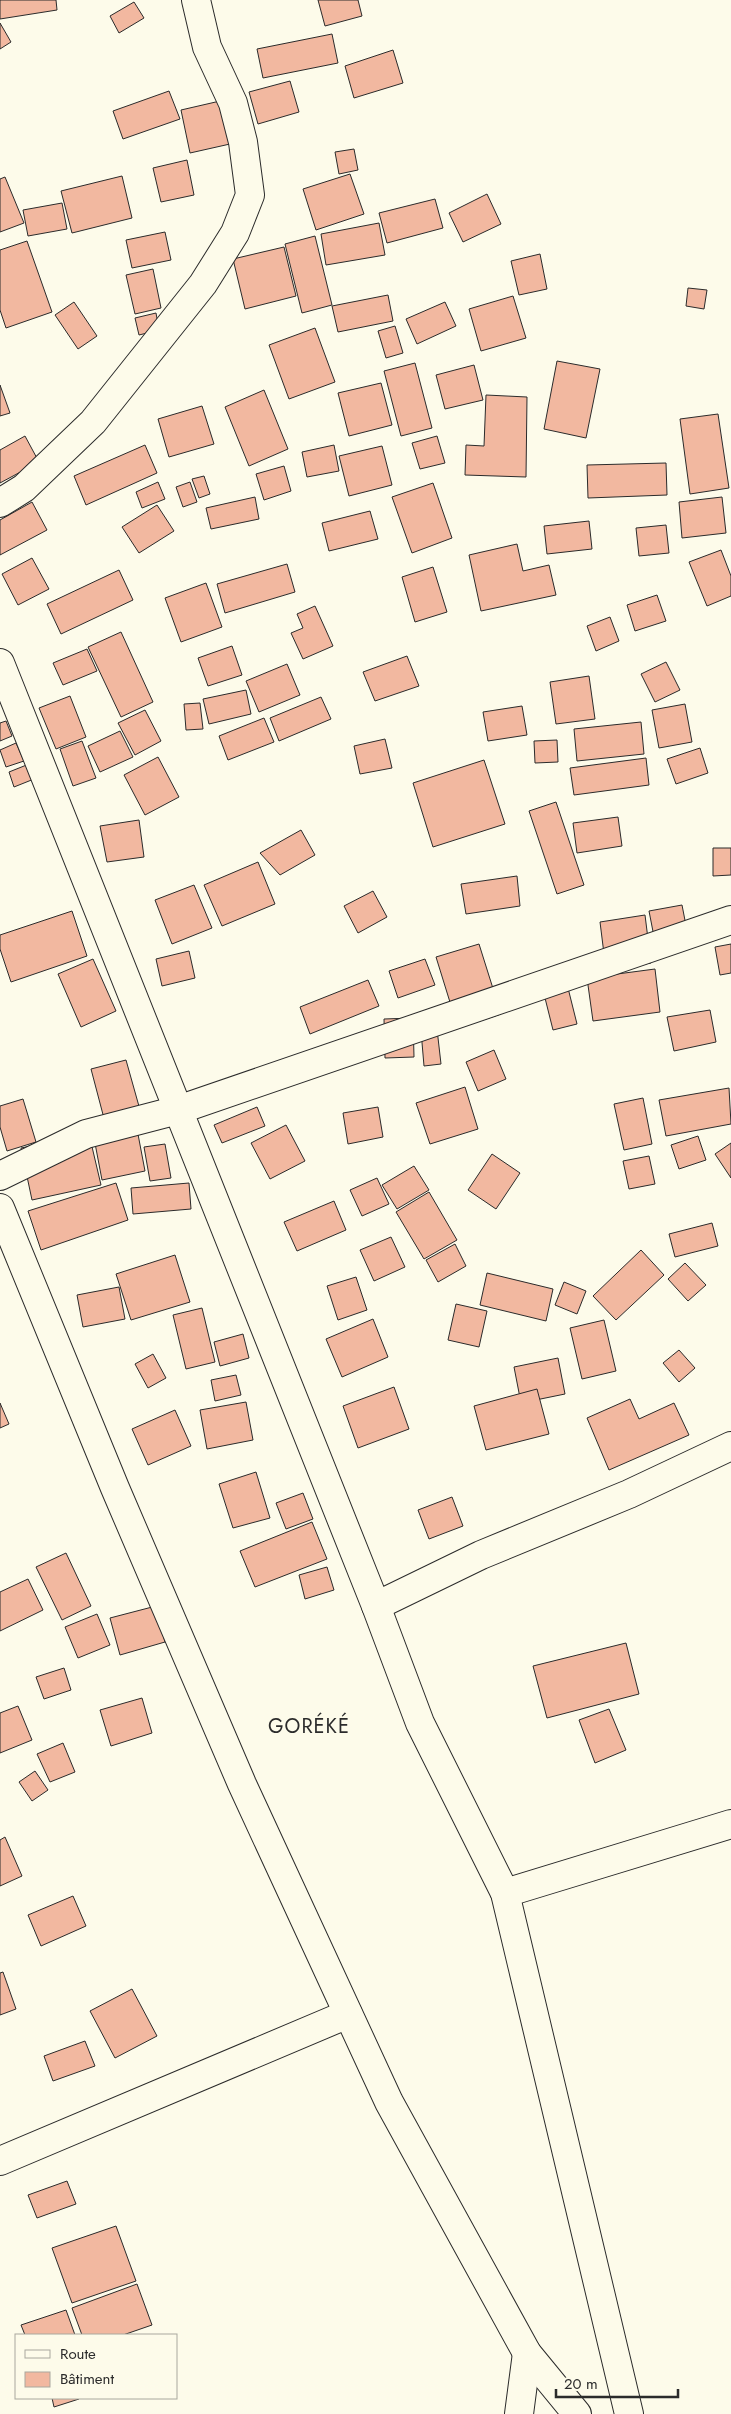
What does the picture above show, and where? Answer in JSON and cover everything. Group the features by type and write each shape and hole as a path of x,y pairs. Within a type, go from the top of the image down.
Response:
{"street":[{"path":"0,503 24,488 93,422 203,284 234,233 244,210 250,194 243,142 233,103 207,47 196,0"},
{"path":"0,663 376,1606 420,1723 505,1893 629,2414"},
{"path":"0,1176 86,1134 178,1110 731,920"},
{"path":"0,1208 115,1488 242,1784 389,2102 527,2353 577,2414"},
{"path":"376,1606 481,1555 629,1494 731,1446"},
{"path":"505,1893 731,1824"},
{"path":"0,2161 348,2014"},
{"path":"519,2414 527,2353"}],"building":[{"path":"0,0 56,0 57,10 0,19"},
{"path":"318,0 358,0 362,16 325,26"},
{"path":"134,2 144,18 119,33 110,16"},
{"path":"0,23 11,42 0,49"},
{"path":"332,34 338,63 263,78 257,49"},
{"path":"393,50 403,83 354,98 345,66"},
{"path":"290,81 299,112 258,124 249,92"},
{"path":"169,91 180,119 123,139 113,111"},
{"path":"220,101 230,144 190,153 181,110"},
{"path":"354,149 358,170 339,174 335,152"},
{"path":"187,160 194,195 161,202 153,168"},
{"path":"350,174 364,214 316,230 303,189"},
{"path":"122,176 132,218 72,233 61,191"},
{"path":"5,177 24,223 0,232 0,179"},
{"path":"487,194 501,224 463,242 449,213"},
{"path":"435,199 443,228 387,243 379,213"},
{"path":"62,203 67,229 28,236 23,210"},
{"path":"379,223 385,255 326,265 321,234"},
{"path":"165,232 171,260 132,268 126,240"},
{"path":"315,236 332,305 302,313 285,244"},
{"path":"27,241 52,312 6,328 0,310 0,250"},
{"path":"284,247 296,296 245,309 233,259"},
{"path":"540,254 547,289 519,295 511,261"},
{"path":"153,269 161,308 135,314 126,275"},
{"path":"688,288 707,290 704,309 686,306"},
{"path":"388,295 393,321 338,332 332,306"},
{"path":"513,296 526,338 481,351 469,309"},
{"path":"74,302 97,336 78,349 55,315"},
{"path":"445,302 456,326 417,344 406,319"},
{"path":"156,313 159,330 139,335 135,318"},
{"path":"395,326 403,353 386,358 378,331"},
{"path":"315,328 335,382 289,399 269,345"},
{"path":"557,361 600,369 586,438 544,429"},
{"path":"415,363 432,428 401,436 384,371"},
{"path":"474,365 483,400 445,409 436,375"},
{"path":"381,383 392,425 349,436 338,393"},
{"path":"0,385 10,413 0,416"},
{"path":"264,390 288,449 249,466 225,407"},
{"path":"486,395 527,397 526,477 465,475 466,445 484,446"},
{"path":"202,406 214,444 169,457 158,419"},
{"path":"718,414 729,488 690,494 680,419"},
{"path":"25,436 39,462 0,483 0,450"},
{"path":"437,436 445,463 420,469 412,443"},
{"path":"145,445 157,473 86,505 74,476"},
{"path":"334,445 339,471 307,477 302,452"},
{"path":"382,446 392,485 349,496 339,456"},
{"path":"666,463 667,495 588,498 587,465"},
{"path":"284,466 291,491 264,500 256,474"},
{"path":"204,476 210,494 199,498 192,479"},
{"path":"158,482 165,499 142,508 136,492"},
{"path":"190,482 197,502 183,507 176,487"},
{"path":"433,483 452,538 412,553 392,497"},
{"path":"255,497 259,519 211,529 206,508"},
{"path":"722,497 726,533 682,538 679,502"},
{"path":"32,502 47,530 0,555 0,520"},
{"path":"157,505 174,531 139,553 122,527"},
{"path":"370,511 378,539 329,551 322,523"},
{"path":"589,521 592,549 547,554 544,526"},
{"path":"666,525 669,553 639,556 636,528"},
{"path":"517,544 523,571 549,565 556,595 481,611 469,555"},
{"path":"721,550 731,576 731,596 707,606 689,562"},
{"path":"32,558 49,589 18,605 2,574"},
{"path":"287,564 295,592 225,613 217,584"},
{"path":"433,567 447,612 415,622 402,577"},
{"path":"119,570 133,600 61,634 47,604"},
{"path":"206,583 222,627 181,642 165,598"},
{"path":"657,595 666,621 635,631 627,605"},
{"path":"315,606 333,646 303,659 291,633 303,628 297,614"},
{"path":"610,617 619,641 596,651 587,626"},
{"path":"121,632 153,702 121,717 88,647"},
{"path":"232,646 242,675 208,686 198,658"},
{"path":"87,649 97,671 63,685 53,663"},
{"path":"407,656 419,686 375,701 363,672"},
{"path":"666,662 680,690 655,702 641,674"},
{"path":"287,664 300,695 259,712 246,681"},
{"path":"589,676 595,719 556,724 550,682"},
{"path":"246,690 251,714 209,724 203,699"},
{"path":"70,696 86,737 56,749 39,708"},
{"path":"321,697 331,719 279,741 270,718"},
{"path":"200,703 203,729 186,730 184,704"},
{"path":"685,704 692,742 659,748 652,710"},
{"path":"522,706 527,735 488,741 483,712"},
{"path":"145,710 161,741 135,755 118,723"},
{"path":"264,718 274,742 228,760 219,736"},
{"path":"6,721 12,736 0,741 0,723"},
{"path":"641,722 644,754 577,761 574,729"},
{"path":"120,731 133,757 100,772 88,746"},
{"path":"385,739 392,768 360,774 354,746"},
{"path":"557,740 558,762 535,763 534,741"},
{"path":"82,741 96,778 73,786 60,749"},
{"path":"16,743 24,761 6,767 0,750"},
{"path":"700,748 708,773 676,784 667,759"},
{"path":"158,757 179,797 145,815 124,775"},
{"path":"646,758 649,785 574,795 570,768"},
{"path":"484,760 505,824 433,847 413,783"},
{"path":"29,764 34,779 14,787 9,772"},
{"path":"556,802 584,885 557,894 529,811"},
{"path":"618,817 622,846 577,853 573,823"},
{"path":"139,820 144,857 107,862 100,826"},
{"path":"301,830 315,855 280,875 260,853"},
{"path":"713,848 731,848 731,875 713,876"},
{"path":"258,862 275,904 222,926 204,885"},
{"path":"517,876 520,906 466,914 461,884"},
{"path":"194,885 212,928 172,944 155,900"},
{"path":"373,891 387,917 358,933 344,906"},
{"path":"682,905 689,941 656,947 649,911"},
{"path":"72,911 87,956 11,982 0,949 0,935"},
{"path":"645,915 651,963 606,970 600,922"},
{"path":"479,944 501,1014 458,1028 436,957"},
{"path":"731,944 731,973 720,975 715,947"},
{"path":"189,951 195,978 162,986 156,959"},
{"path":"93,959 116,1011 81,1027 58,974"},
{"path":"425,959 435,985 398,998 389,971"},
{"path":"655,969 660,1012 593,1021 587,978"},
{"path":"368,980 379,1006 310,1034 300,1007"},
{"path":"568,988 577,1024 553,1030 544,994"},
{"path":"710,1010 716,1042 674,1051 667,1017"},
{"path":"413,1018 414,1057 385,1058 384,1019"},
{"path":"437,1029 441,1064 424,1066 421,1031"},
{"path":"494,1050 506,1079 478,1091 466,1062"},
{"path":"126,1060 142,1117 106,1126 91,1069"},
{"path":"465,1087 478,1129 430,1144 416,1103"},
{"path":"729,1088 731,1124 666,1136 659,1100"},
{"path":"643,1098 652,1144 624,1150 614,1104"},
{"path":"23,1099 36,1142 7,1151 0,1127 0,1106"},
{"path":"257,1107 265,1126 222,1143 214,1125"},
{"path":"378,1107 383,1137 348,1144 343,1113"},
{"path":"286,1125 305,1161 270,1179 251,1143"},
{"path":"137,1129 145,1171 102,1180 94,1138"},
{"path":"89,1134 101,1185 32,1200 21,1148"},
{"path":"698,1136 706,1160 679,1169 671,1145"},
{"path":"731,1143 731,1178 715,1154"},
{"path":"165,1144 171,1178 150,1181 144,1147"},
{"path":"492,1154 520,1173 496,1209 468,1190"},
{"path":"649,1156 655,1184 629,1189 623,1161"},
{"path":"414,1166 429,1190 397,1209 382,1185"},
{"path":"377,1178 389,1204 362,1216 350,1190"},
{"path":"116,1183 128,1220 41,1250 28,1211"},
{"path":"189,1183 191,1209 133,1214 131,1188"},
{"path":"429,1192 457,1240 424,1259 396,1212"},
{"path":"334,1201 346,1230 297,1251 284,1222"},
{"path":"712,1223 718,1246 675,1257 669,1234"},
{"path":"391,1237 405,1267 374,1281 360,1250"},
{"path":"455,1244 466,1266 438,1282 426,1260"},
{"path":"641,1250 664,1275 616,1320 593,1296"},
{"path":"175,1255 190,1302 131,1320 116,1274"},
{"path":"685,1263 706,1285 688,1301 668,1279"},
{"path":"487,1273 553,1289 546,1321 480,1305"},
{"path":"356,1277 367,1310 338,1320 327,1286"},
{"path":"564,1282 586,1291 577,1314 555,1305"},
{"path":"119,1287 125,1319 83,1327 77,1295"},
{"path":"456,1304 487,1311 479,1347 448,1340"},
{"path":"202,1308 215,1362 186,1369 173,1315"},
{"path":"373,1319 388,1357 342,1377 326,1339"},
{"path":"604,1320 616,1371 582,1379 570,1328"},
{"path":"243,1334 249,1358 220,1366 214,1342"},
{"path":"679,1350 695,1368 679,1382 663,1363"},
{"path":"153,1354 166,1378 148,1388 135,1364"},
{"path":"558,1358 565,1394 521,1403 514,1367"},
{"path":"236,1375 241,1395 215,1401 211,1380"},
{"path":"394,1387 409,1429 358,1448 343,1406"},
{"path":"537,1389 549,1434 486,1450 474,1406"},
{"path":"630,1399 639,1419 674,1403 689,1435 609,1470 587,1418"},
{"path":"246,1402 253,1440 207,1449 200,1410"},
{"path":"0,1403 9,1424 0,1428"},
{"path":"175,1410 191,1446 148,1465 132,1429"},
{"path":"256,1472 270,1518 233,1528 219,1484"},
{"path":"303,1493 313,1519 286,1529 276,1503"},
{"path":"452,1497 463,1526 429,1539 418,1510"},
{"path":"312,1522 327,1559 255,1587 240,1551"},
{"path":"66,1553 91,1606 62,1620 36,1567"},
{"path":"327,1567 334,1590 305,1599 299,1575"},
{"path":"28,1579 43,1610 0,1631 0,1592"},
{"path":"156,1606 165,1642 120,1655 110,1618"},
{"path":"97,1614 110,1645 78,1658 65,1627"},
{"path":"626,1643 639,1694 547,1718 533,1666"},
{"path":"64,1668 71,1690 44,1699 36,1677"},
{"path":"142,1698 152,1733 111,1746 100,1710"},
{"path":"18,1706 32,1740 0,1753 0,1713"},
{"path":"609,1709 626,1750 595,1763 579,1720"},
{"path":"63,1743 75,1772 50,1782 37,1754"},
{"path":"35,1771 48,1790 32,1801 19,1782"},
{"path":"5,1837 22,1876 0,1886 0,1840"},
{"path":"73,1896 86,1926 41,1946 28,1915"},
{"path":"3,1972 16,2009 0,2015 0,1973"},
{"path":"132,1989 157,2036 115,2058 90,2011"},
{"path":"85,2041 95,2066 53,2081 44,2056"},
{"path":"67,2181 76,2204 37,2218 28,2195"},
{"path":"116,2226 136,2281 72,2303 52,2248"},
{"path":"137,2284 152,2325 126,2334 82,2334 72,2308"},
{"path":"66,2310 75,2334 25,2334 21,2325"},
{"path":"52,2399 79,2399 54,2407"}],"district":[{"name":"GORÉKÉ","path":"309,1726"}]}
